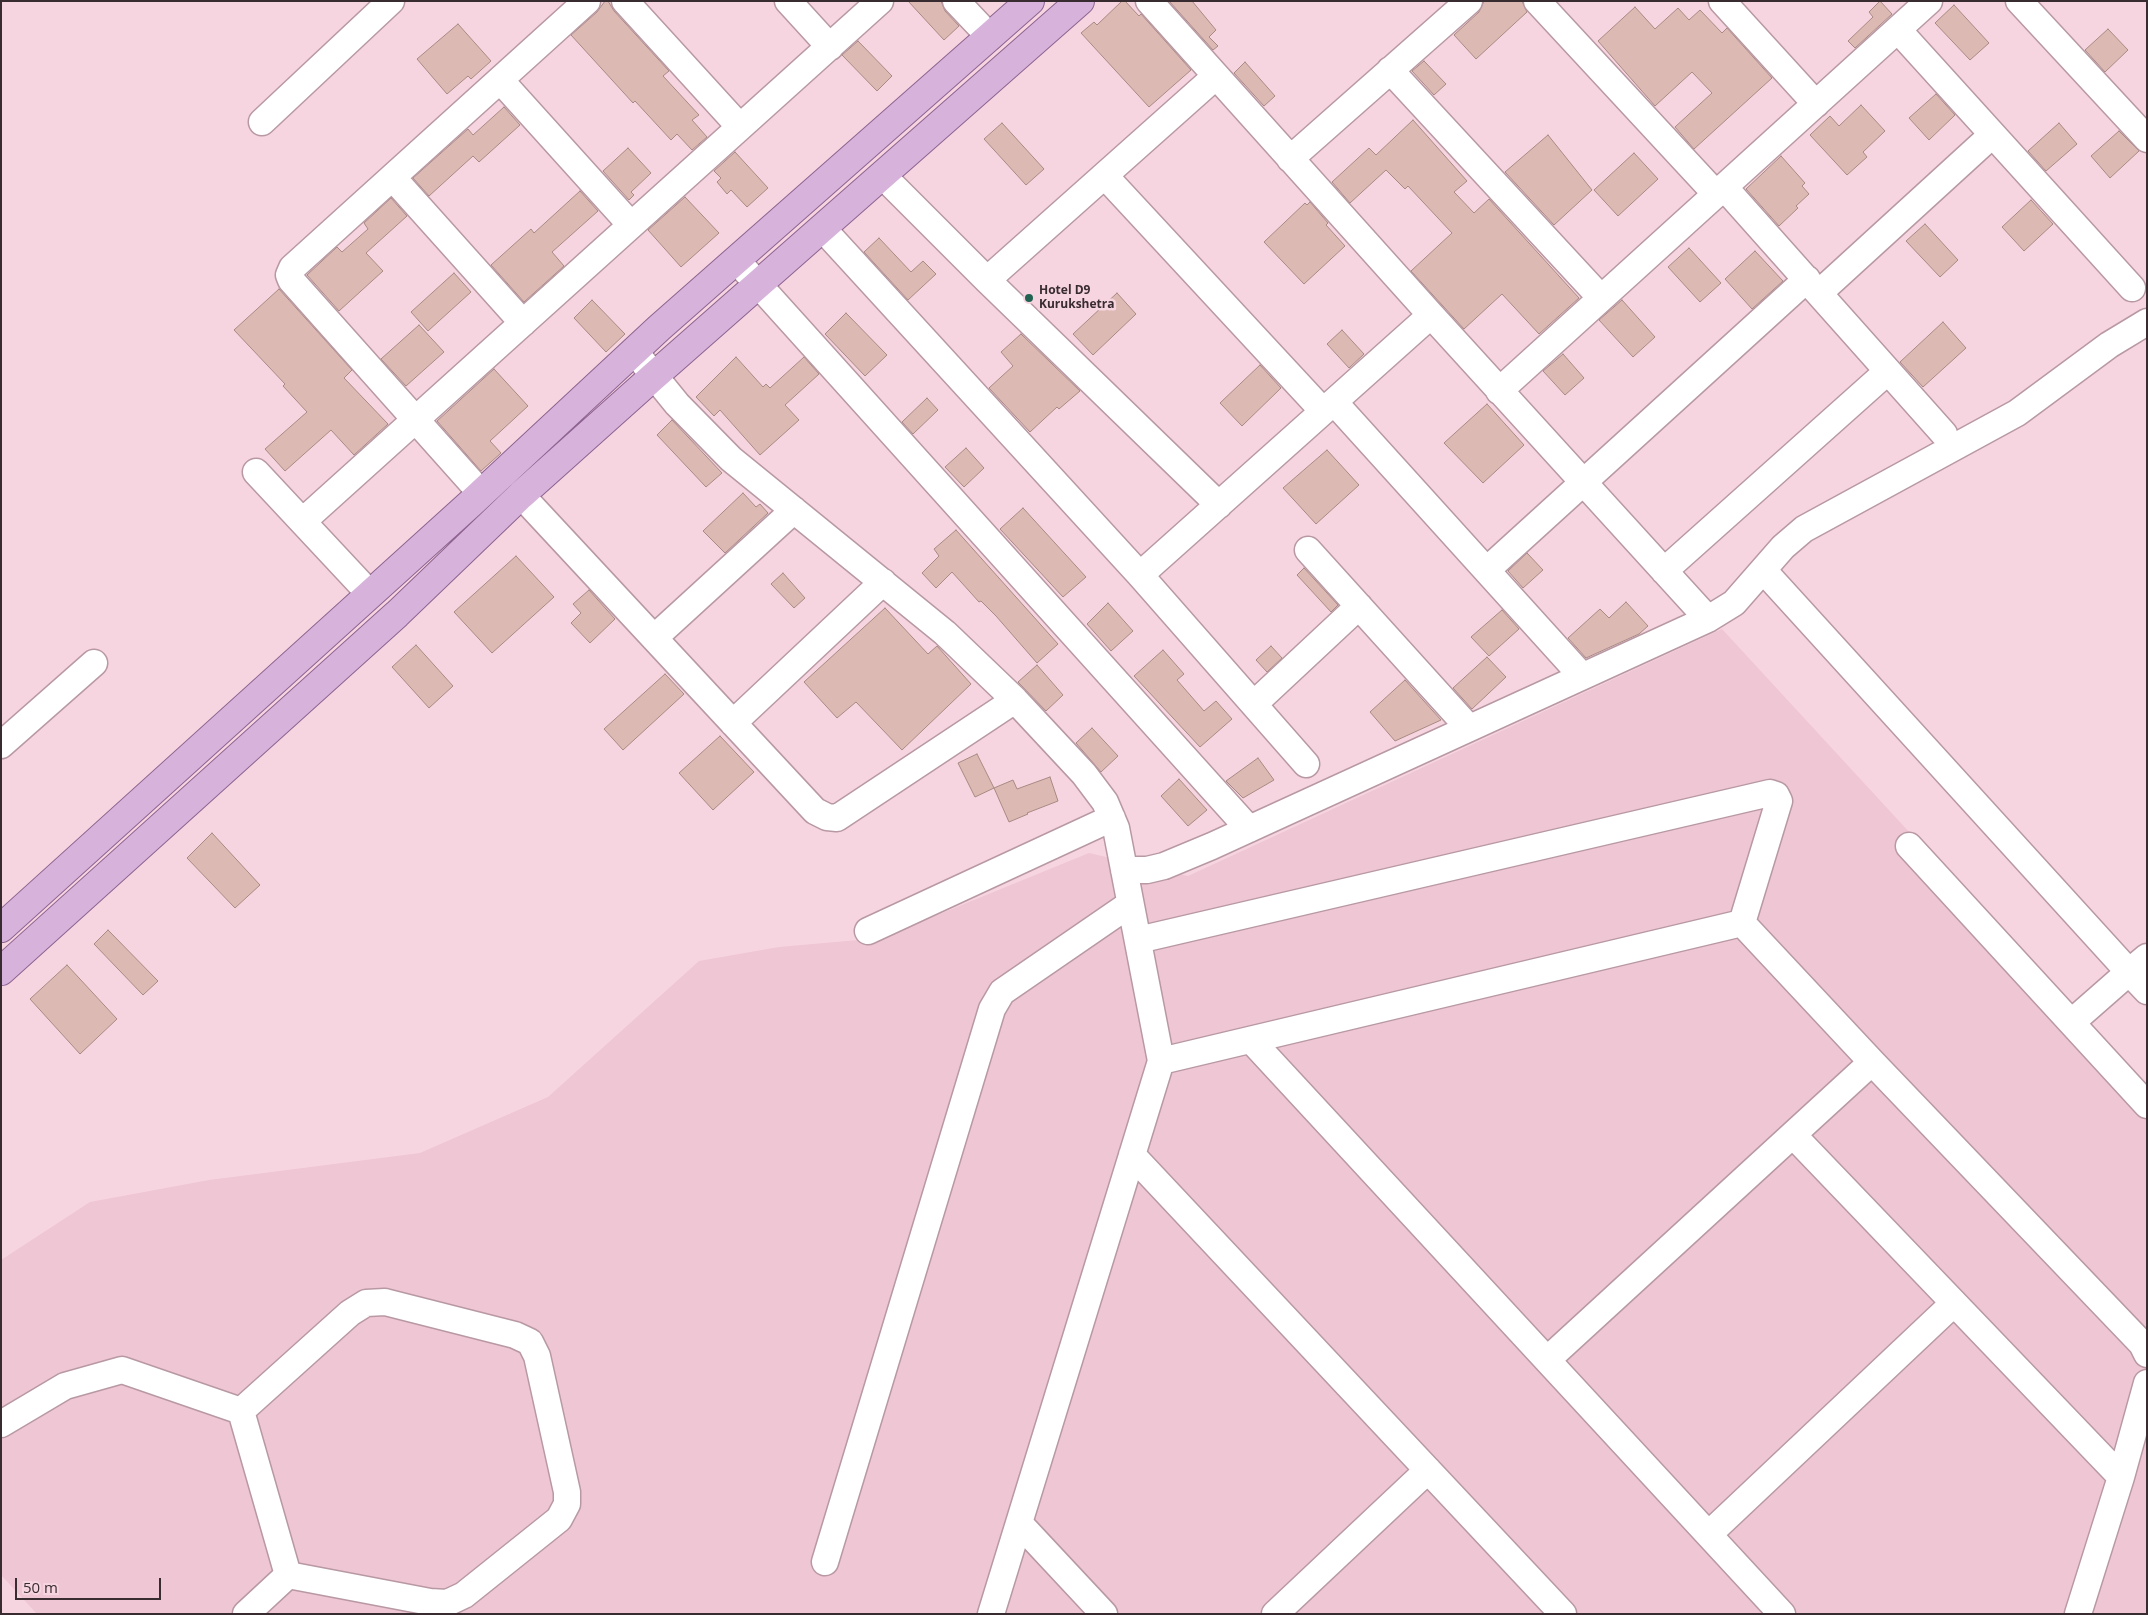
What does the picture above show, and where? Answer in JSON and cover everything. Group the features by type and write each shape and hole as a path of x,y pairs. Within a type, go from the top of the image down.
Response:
{"main road":[{"path":"1,928 481,493 634,351 1030,1"},
{"path":"1,972 397,614 522,495 654,376 1080,1"}],"street":[{"path":"262,122 391,1"},
{"path":"481,493 291,280 289,275 292,268 501,81 587,1"},
{"path":"625,1 740,127"},
{"path":"788,1 830,47"},
{"path":"303,521 880,1"},
{"path":"956,1 990,37"},
{"path":"1149,1 1431,315 1708,619"},
{"path":"1290,158 1469,1"},
{"path":"1537,1 1813,286 1944,434"},
{"path":"1722,1 1816,104"},
{"path":"2019,1 2147,139"},
{"path":"1500,391 1816,104 1910,12 1992,135 2132,288"},
{"path":"1390,70 1601,298"},
{"path":"987,280 1216,76"},
{"path":"501,81 631,225"},
{"path":"1488,569 1583,482 1992,135"},
{"path":"883,176 987,280 1219,504"},
{"path":"1105,176 1488,569 1582,676"},
{"path":"393,178 523,323"},
{"path":"823,229 1140,575 1306,764"},
{"path":"737,260 1248,829"},
{"path":"1140,575 1431,315"},
{"path":"1124,870 1147,870 1164,866 1708,619 1734,603 1783,547 1804,529 2017,412 2109,345 2147,322"},
{"path":"634,351 676,404 731,458 945,633 1015,700 1084,774 1105,802 1116,828 1161,1061 991,1614"},
{"path":"1664,571 1888,371"},
{"path":"256,472 370,594"},
{"path":"522,495 815,811 827,817 837,818 1015,700"},
{"path":"654,638 794,510"},
{"path":"1308,550 1469,728"},
{"path":"1763,570 2138,964 2147,991"},
{"path":"733,723 883,582"},
{"path":"1254,704 1360,606"},
{"path":"1,745 94,662"},
{"path":"1138,940 1770,793 1776,795 1779,801 1742,923"},
{"path":"868,932 1112,818"},
{"path":"1909,846 2147,1105"},
{"path":"825,1562 992,1010 1002,992 1130,904"},
{"path":"1161,1061 1742,923"},
{"path":"1742,923 2142,1344 2147,1354"},
{"path":"2072,1022 2138,964"},
{"path":"1251,1040 1782,1614"},
{"path":"1547,1360 1872,1062"},
{"path":"1793,1134 2121,1477"},
{"path":"1132,1155 1563,1614"},
{"path":"241,1411 350,1314 366,1303 385,1302 515,1335 530,1342 536,1356 567,1492 567,1504 559,1519 464,1595 447,1603 430,1602 288,1575"},
{"path":"1709,1534 1954,1303"},
{"path":"1,1424 65,1386 122,1370 241,1411"},
{"path":"2078,1614 2121,1477 2147,1383"},
{"path":"241,1411 288,1575"},
{"path":"1275,1614 1428,1470"},
{"path":"1019,1523 1104,1614"},
{"path":"246,1614 288,1575"}],"shaded area":[{"path":"1722,629 2147,1090 2147,1614 37,1614 1,1575 1,1260 90,1202 209,1180 420,1153 548,1097 699,961 779,947 881,938 1089,853 1188,876"}],"building":[{"path":"605,1 608,1 614,11 669,71 663,76 699,115 692,120 707,137 692,150 677,134 671,140 635,101 633,103 571,35 597,12"},
{"path":"908,1 941,1 945,11 959,26 944,40"},
{"path":"1122,1 1125,1 1139,16 1141,14 1191,70 1149,107 1081,33 1094,22 1097,25"},
{"path":"1169,1 1192,1 1216,30 1209,37 1218,46 1213,50"},
{"path":"1484,1 1522,1 1527,12 1476,59 1454,35 1479,12"},
{"path":"1880,1 1892,14 1855,48 1848,41 1873,17 1869,12"},
{"path":"1954,5 1989,43 1970,60 1935,23"},
{"path":"1635,7 1655,29 1678,8 1689,20 1700,10 1722,33 1727,28 1772,78 1694,149 1675,127 1712,93 1692,72 1655,106 1598,41"},
{"path":"458,24 491,61 471,79 468,76 447,94 417,59"},
{"path":"2108,29 2128,50 2105,72 2085,50"},
{"path":"858,41 892,76 877,91 842,55"},
{"path":"1424,61 1446,84 1434,95 1412,71"},
{"path":"1245,62 1275,96 1264,106 1234,73"},
{"path":"1936,94 1955,115 1929,140 1909,118"},
{"path":"1861,105 1885,131 1863,152 1867,157 1847,175 1810,135 1830,116 1839,126"},
{"path":"504,107 520,125 479,162 473,156 429,196 413,178 468,129 473,135"},
{"path":"1413,120 1467,181 1454,192 1474,213 1489,199 1579,298 1539,334 1502,294 1464,329 1411,271 1452,233 1408,186 1405,189 1386,170 1350,203 1332,182 1369,148 1376,155"},
{"path":"1002,123 1044,169 1026,185 984,139"},
{"path":"2059,123 2077,144 2046,171 2028,151"},
{"path":"2119,131 2139,151 2110,178 2091,156"},
{"path":"1548,135 1592,190 1554,225 1505,172"},
{"path":"628,148 651,173 631,192 634,195 629,200 603,171"},
{"path":"735,152 768,188 747,207 731,190 727,194 717,182 721,178 714,171"},
{"path":"1634,153 1658,179 1618,216 1594,190"},
{"path":"1781,156 1805,183 1802,186 1809,194 1796,206 1798,208 1779,226 1746,189"},
{"path":"580,191 598,211 552,252 564,266 524,302 491,265 531,229 534,233"},
{"path":"685,197 719,233 681,267 648,230"},
{"path":"391,198 407,216 366,253 383,271 339,311 307,275 337,247 342,252 368,229 364,223"},
{"path":"2031,200 2053,224 2024,251 2002,227"},
{"path":"1310,202 1328,223 1326,225 1345,246 1304,284 1264,242 1305,203 1307,205"},
{"path":"1925,224 1958,260 1940,277 1906,241"},
{"path":"879,238 911,272 923,261 936,274 908,300 864,252"},
{"path":"1689,248 1721,283 1700,302 1668,267"},
{"path":"1755,251 1783,281 1752,309 1725,279"},
{"path":"454,273 471,292 428,331 411,312"},
{"path":"279,289 352,370 344,378 388,424 354,455 331,430 285,471 265,449 307,412 283,386 285,384 234,330"},
{"path":"1117,293 1136,314 1093,355 1073,334"},
{"path":"592,300 625,334 606,352 574,318"},
{"path":"1622,300 1655,337 1633,357 1599,320"},
{"path":"846,313 887,355 865,376 825,334"},
{"path":"1943,322 1966,348 1923,387 1900,362"},
{"path":"419,325 444,352 406,386 381,359"},
{"path":"1342,330 1364,354 1349,368 1327,344"},
{"path":"1021,334 1080,391 1059,409 1057,407 1030,432 989,388 1013,366 1001,352"},
{"path":"1563,354 1584,378 1565,395 1543,371"},
{"path":"736,357 763,387 766,384 770,388 804,357 819,374 785,405 799,420 760,455 720,410 714,416 696,397"},
{"path":"1260,365 1281,388 1242,426 1220,403"},
{"path":"494,369 528,406 490,441 501,453 481,471 437,421"},
{"path":"927,398 938,410 913,434 902,422"},
{"path":"1487,404 1524,445 1483,483 1444,443"},
{"path":"672,420 722,473 706,487 657,435"},
{"path":"966,448 984,468 964,487 945,467"},
{"path":"1327,450 1359,485 1316,524 1283,488"},
{"path":"743,493 756,507 760,504 768,513 725,553 703,531"},
{"path":"1023,508 1086,577 1063,597 1000,529"},
{"path":"956,530 1058,644 1037,663 996,616 981,601 979,602 952,572 936,588 922,573 939,556 934,549"},
{"path":"1527,553 1543,570 1523,588 1508,571"},
{"path":"516,556 554,597 492,653 454,612"},
{"path":"1304,568 1338,605 1331,612 1297,575"},
{"path":"783,573 805,598 794,608 771,584"},
{"path":"589,590 615,619 590,643 571,623 581,613 573,604"},
{"path":"1626,602 1648,626 1639,634 1586,658 1568,638 1600,609 1609,618"},
{"path":"1108,603 1133,631 1111,651 1087,624"},
{"path":"885,608 928,654 937,646 971,684 902,750 856,702 837,718 804,682"},
{"path":"1502,610 1519,629 1489,656 1471,637"},
{"path":"416,645 453,686 429,708 392,667"},
{"path":"1271,646 1282,658 1267,672 1256,660"},
{"path":"1163,650 1184,674 1177,680 1204,711 1216,701 1232,719 1200,747 1134,676"},
{"path":"1487,657 1506,677 1472,709 1453,688"},
{"path":"1037,665 1063,695 1046,711 1018,682"},
{"path":"665,674 684,694 623,750 604,729"},
{"path":"1405,680 1441,720 1395,741 1370,712"},
{"path":"1092,728 1118,756 1101,772 1076,743"},
{"path":"720,736 754,772 713,810 679,773"},
{"path":"977,754 994,788 975,797 958,763"},
{"path":"1258,758 1274,780 1243,798 1226,781"},
{"path":"1050,777 1058,801 1009,822 994,788 1013,780 1017,789"},
{"path":"1179,779 1207,810 1188,826 1161,796"},
{"path":"212,833 260,885 235,908 187,858"},
{"path":"108,930 158,981 143,995 94,944"},
{"path":"67,965 117,1019 80,1054 30,999"}],"place":[{"name":"Hotel D9 Kurukshetra","path":"1029,298"}]}
